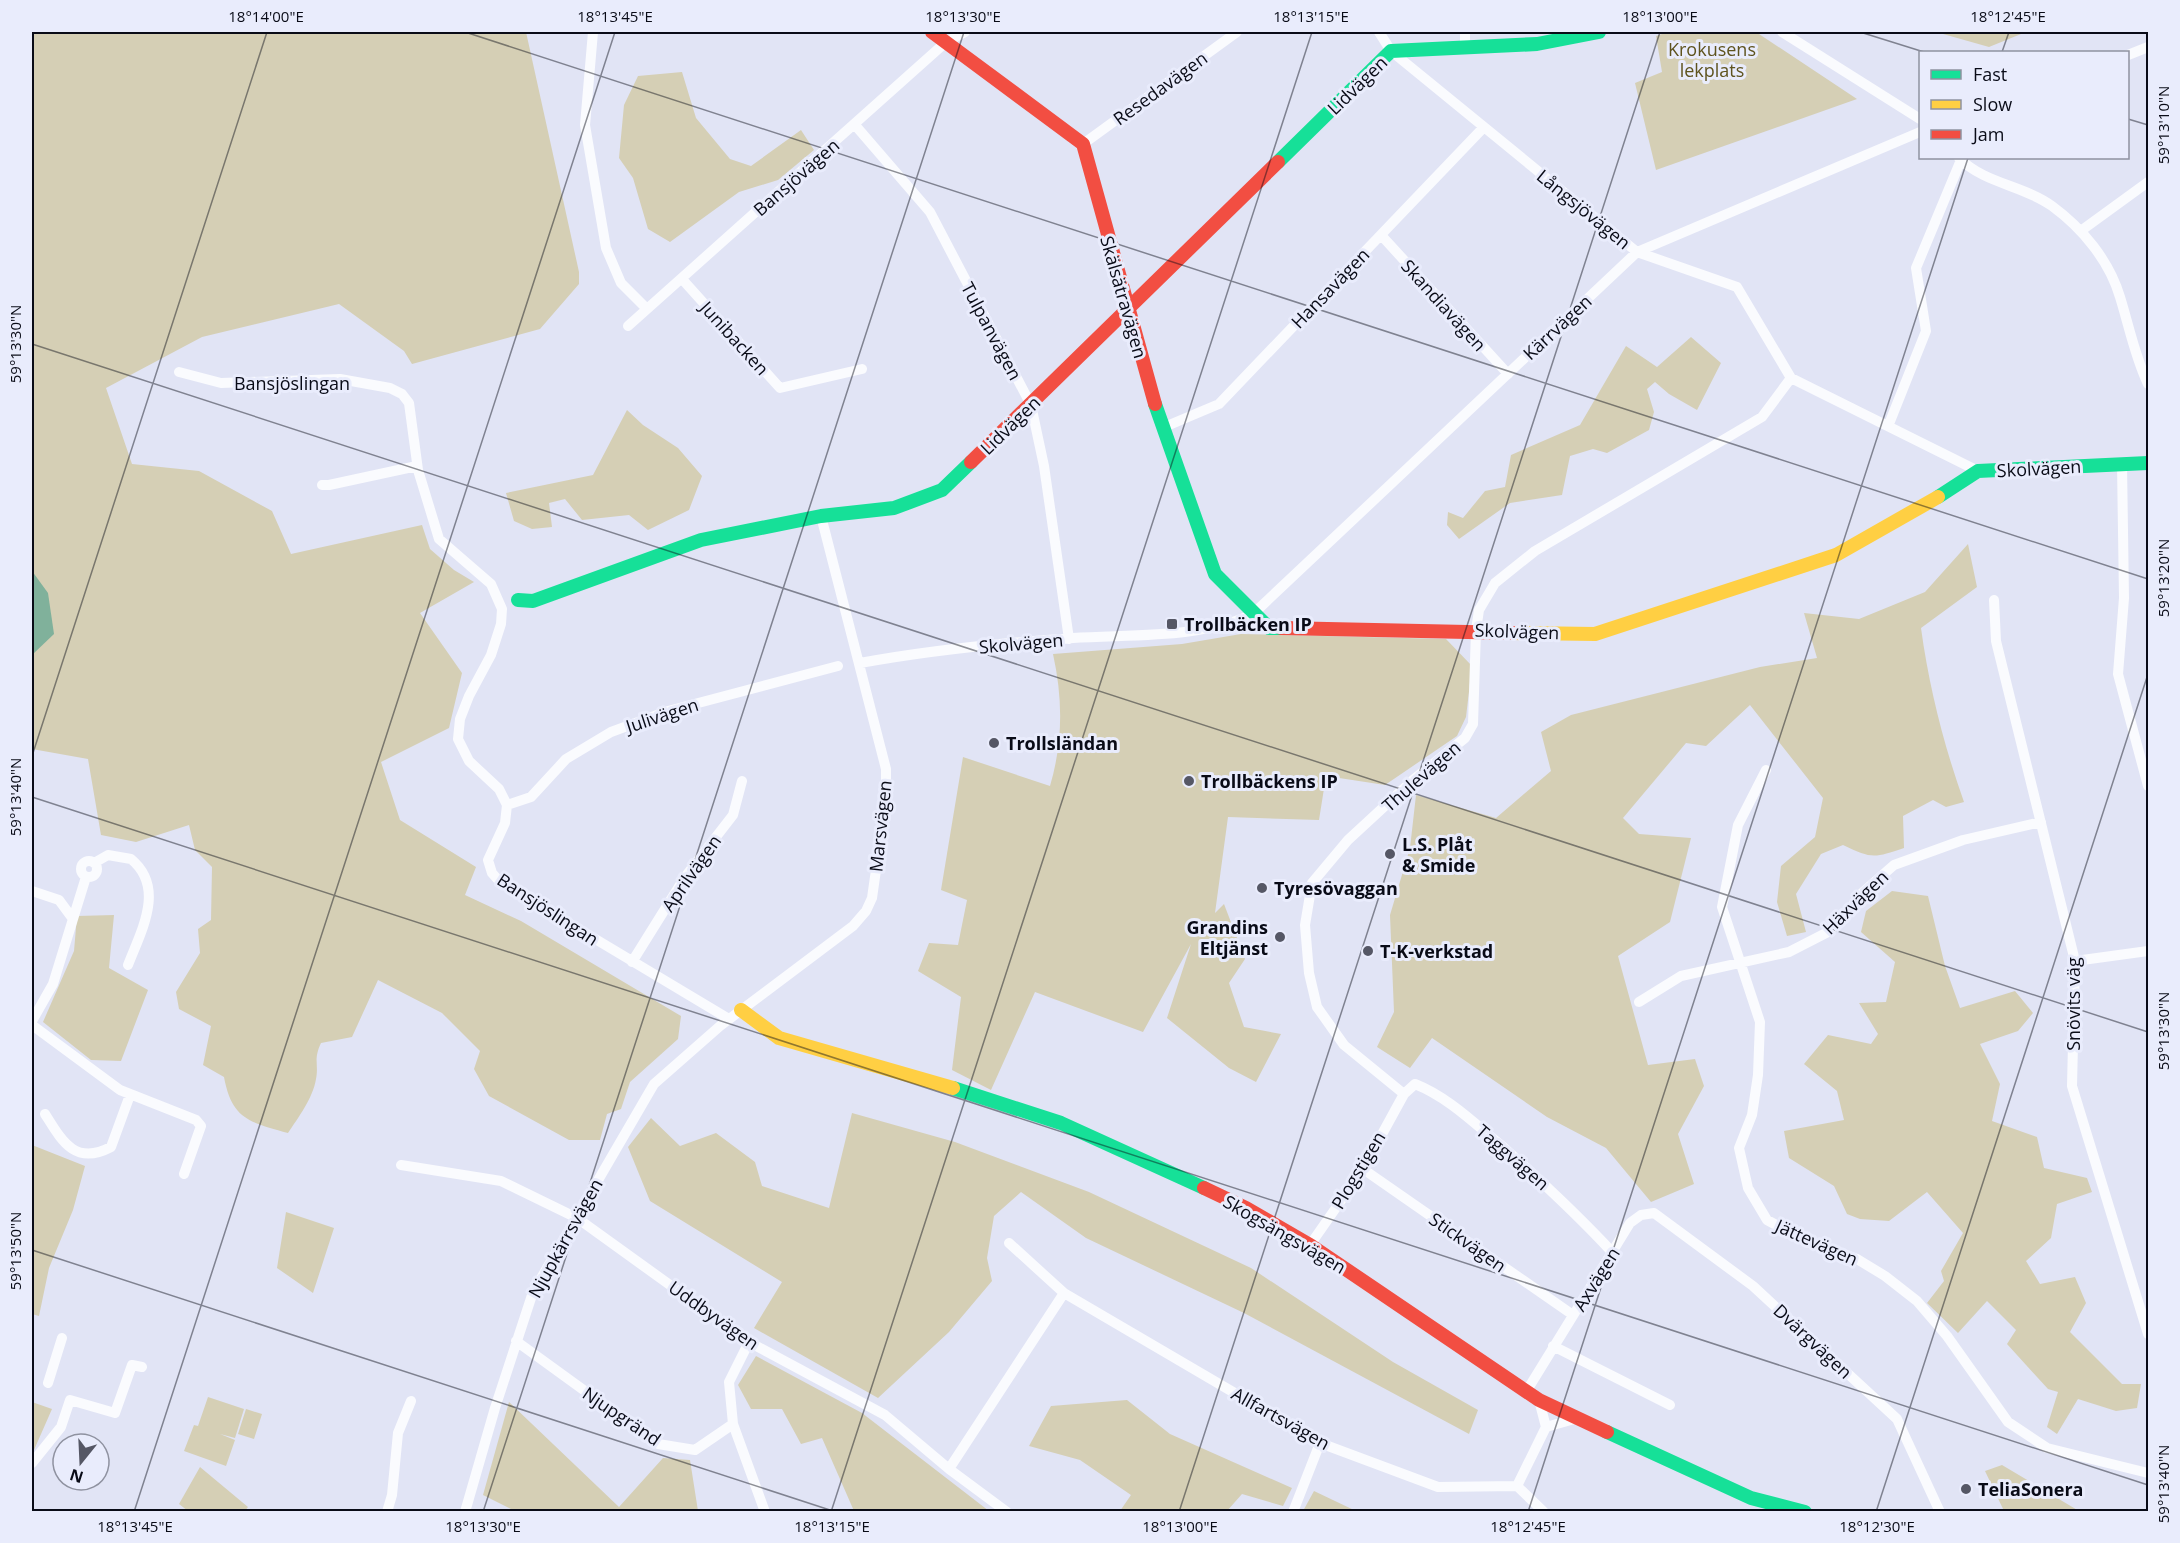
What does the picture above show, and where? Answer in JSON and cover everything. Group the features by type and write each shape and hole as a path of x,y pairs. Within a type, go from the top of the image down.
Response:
{"street":[{"path":"593,32 585,125 606,248 621,282 647,309"},
{"path":"932,32 1083,144"},
{"name":"Bansjövägen","path":"628,326 946,42 965,32"},
{"name":"Resedavägen","path":"1083,144 1237,32"},
{"name":"Långsjövägen","path":"1379,32 1391,51 1637,252 1737,287 1791,378"},
{"path":"1465,32 1465,47"},
{"path":"1391,51 1537,44 1599,32"},
{"path":"1782,32 1919,117"},
{"path":"2129,54 2148,47"},
{"name":"Lidvägen","path":"518,600 533,601 701,540 821,516 894,508 942,490 1391,51"},
{"name":"Tulpanvägen","path":"855,125 930,212 1031,405 1044,466 1069,639"},
{"name":"Hansavägen","path":"1162,428 1219,404 1484,127"},
{"name":"Kärrvägen","path":"1253,614 1637,252 1919,132"},
{"name":"Skälsätravägen","path":"1083,144 1127,310 1162,428 1215,573 1253,614"},
{"path":"1889,424 1926,331 1916,268 1960,159 1977,173 2050,204 2082,230 2119,294 2142,372 2148,384"},
{"path":"2082,230 2148,182"},
{"name":"Skandiavägen","path":"1381,235 1508,374"},
{"name":"Junibacken","path":"682,279 780,388 862,369"},
{"name":"Bansjöslingan","path":"179,372 221,383 340,379 390,388 402,394 410,405 417,466 439,539 491,584 502,609 501,624 491,655 469,696 460,719 458,739 469,761 499,789 507,805 505,823 488,860 492,873 500,882 729,1018"},
{"path":"1791,378 1889,424 1978,471"},
{"name":"Thulevägen","path":"1404,1094 1344,1045 1317,1007 1306,952 1305,925 1312,883 1332,857 1413,780 1465,738 1473,724 1476,630 1479,610 1495,584 1535,551 1762,417 1791,378"},
{"name":"Skolvägen","path":"860,663 937,649 1189,631 1240,620 1253,614 1269,627 1595,634 1836,555 1968,480 1978,471 2148,463"},
{"path":"2122,464 2124,598 2118,674 2148,786"},
{"path":"322,484 329,485 417,466"},
{"name":"Marsvägen","path":"741,1010 853,926 866,911 872,898 886,800 886,769 821,516"},
{"name":"Snövits väg","path":"1994,600 1996,641 2075,961 2072,1086 2148,1334"},
{"name":"Julivägen","path":"507,805 531,796 566,759 611,732 668,711 838,666"},
{"name":"Jättevägen","path":"1767,770 1738,825 1722,907 1760,1022 1758,1075 1752,1115 1740,1148 1748,1188 1767,1220 1808,1242 1857,1259 1885,1276 1917,1301 1947,1336 2008,1422 2048,1448 2148,1473"},
{"name":"Aprilvägen","path":"632,962 685,877 733,815 742,781"},
{"name":"Häxvägen","path":"1639,1002 1681,976 1789,952 1828,932 1840,922 1862,893 1894,865 1963,840 2041,822"},
{"path":"128,965 151,902 149,885 131,859 108,855 94,863 95,874 86,877 53,984 32,1023 56,1046 130,1095 196,1120 201,1126 184,1174"},
{"path":"32,891 59,900 73,919"},
{"path":"2075,961 2148,951"},
{"name":"Njupkärrsvägen","path":"465,1512 533,1292 654,1084 741,1010"},
{"name":"Skogsängsvägen","path":"741,1010 779,1038 981,1096 1061,1123 1166,1170 1246,1208 1310,1245 1539,1400 1751,1498 1785,1509 1804,1512"},
{"name":"Taggvägen","path":"1404,1094 1415,1084 1437,1095 1467,1117 1573,1209 1612,1252"},
{"name":"Plogstigen","path":"1310,1245 1363,1169 1404,1094"},
{"path":"45,1114 64,1144 75,1151 94,1153 111,1147 130,1095"},
{"name":"Uddbyvägen","path":"401,1165 501,1181 576,1218 749,1342 885,1416 949,1469 1007,1512"},
{"name":"Stickvägen","path":"1363,1169 1573,1315"},
{"name":"Dvärgvägen","path":"1641,1215 1654,1214 1753,1286 1897,1419 1940,1512"},
{"name":"Axvägen","path":"1526,1392 1630,1223 1641,1215"},
{"name":"Allfartsvägen","path":"1009,1243 1064,1293 1320,1443 1438,1487 1517,1486"},
{"path":"949,1469 1064,1293"},
{"path":"48,1383 62,1338"},
{"name":"Njupgränd","path":"516,1341 658,1444 695,1450 733,1424"},
{"path":"749,1342 729,1382 733,1424 765,1512"},
{"path":"1553,1346 1670,1405"},
{"path":"32,1463 61,1427 70,1400 115,1413 132,1365 142,1367"},
{"path":"1539,1400 1546,1426 1517,1486 1544,1512"},
{"path":"387,1512 392,1495 398,1433 411,1401"},
{"path":"1546,1426 1578,1418"},
{"path":"1293,1512 1320,1443"}],"green space":[{"path":"32,32 526,32 579,272 579,284 540,329 412,364 404,351 339,304 202,337 106,388 132,464 199,471 272,511 291,554 422,525 430,549 454,570 474,582 420,613 462,673 449,728 381,762 400,820 476,867 465,895 521,921 681,1016 678,1039 630,1082 621,1109 607,1114 600,1140 569,1140 489,1096 474,1069 480,1051 442,1013 378,980 352,1037 321,1043 317,1054 317,1074 312,1093 288,1133 263,1126 245,1117 232,1102 224,1077 203,1065 211,1026 179,1009 176,992 200,953 198,929 211,920 212,867 195,850 189,825 136,842 101,835 88,759 32,749"},
{"name":"Krokusens lekplats","path":"1668,32 1756,32 1857,99 1656,170 1635,83 1662,72 1656,36"},
{"path":"1936,32 2026,32 1989,47"},
{"path":"682,72 696,118 730,159 751,166 801,130 814,150 778,180 739,192 670,242 648,229 633,178 619,158 624,105 638,76"},
{"path":"1691,337 1721,363 1697,410 1669,394 1655,382 1647,389 1654,412 1649,430 1607,453 1593,449 1570,456 1562,495 1510,503 1459,539 1447,525 1448,512 1463,518 1485,491 1505,487 1511,455 1580,425 1626,346 1657,367"},
{"path":"627,410 643,425 678,448 702,476 689,510 648,530 629,515 582,520 565,499 549,503 552,527 532,529 514,521 506,493 593,475"},
{"path":"1968,544 1977,587 1921,628 1938,716 1964,802 1946,807 1933,800 1903,816 1904,848 1873,856 1843,845 1821,854 1796,894 1806,932 1787,936 1777,902 1781,866 1815,837 1823,798 1750,705 1706,746 1686,743 1623,818 1639,834 1691,838 1670,922 1618,956 1648,1065 1695,1059 1704,1086 1678,1134 1694,1184 1651,1202 1606,1148 1547,1117 1432,1038 1410,1068 1377,1047 1394,1012 1390,915 1410,848 1416,795 1496,818 1551,771 1541,732 1571,715 1760,667 1817,658 1804,613 1859,619 1925,592"},
{"name":"Trollbäckens IP","path":"1241,634 1446,639 1472,666 1466,717 1457,736 1385,785 1326,776 1319,820 1228,817 1215,913 1224,904 1245,959 1229,983 1244,1027 1281,1034 1256,1082 1229,1068 1167,1018 1191,944 1143,1032 1035,992 991,1090 952,1070 961,997 918,971 929,943 958,945 967,900 941,890 963,757 1050,786 1057,753 1060,720 1059,687 1053,654 1182,644"},
{"path":"1892,891 1928,896 1945,966 1960,1008 2015,991 2033,1013 2018,1031 1980,1044 2000,1084 1992,1121 2037,1137 2044,1168 2087,1178 2092,1192 2057,1204 2051,1238 2026,1261 2040,1284 2075,1277 2086,1303 2070,1332 2122,1384 2141,1384 2137,1408 2116,1411 2078,1399 2057,1434 2047,1427 2058,1392 2048,1389 2007,1344 2016,1330 1987,1301 1958,1333 1927,1303 1944,1281 1941,1271 1963,1233 1927,1192 1889,1221 1860,1219 1847,1214 1834,1186 1789,1158 1784,1131 1844,1120 1837,1091 1804,1064 1828,1035 1871,1044 1878,1034 1859,1003 1886,1002 1895,962 1861,932 1866,911"},
{"path":"114,915 109,968 148,990 121,1061 91,1060 43,1022 74,951 77,916"},
{"path":"852,1113 955,1142 1089,1192 1251,1268 1393,1362 1478,1410 1469,1434 1244,1313 1086,1238 1021,1192 994,1216 987,1258 992,1281 949,1332 878,1398 754,1328 782,1282 650,1201 628,1147 651,1118 680,1146 716,1133 755,1162 762,1186 829,1208"},
{"path":"32,1145 85,1166 73,1210 49,1268 39,1316 32,1314"},
{"path":"286,1212 334,1228 313,1293 277,1268"},
{"path":"756,1356 862,1413 989,1511 854,1511 822,1438 801,1444 782,1409 751,1409 738,1385"},
{"path":"208,1397 244,1409 235,1438 220,1434 235,1440 226,1466 184,1451 194,1425 198,1426"},
{"path":"1127,1400 1170,1434 1292,1488 1283,1506 1242,1494 1227,1511 1120,1511 1131,1495 1080,1460 1029,1446 1051,1406"},
{"path":"32,1402 52,1409 34,1450 32,1449"},
{"path":"509,1402 619,1507 663,1458 690,1460 698,1511 515,1511 483,1495"},
{"path":"246,1409 262,1414 254,1439 238,1434"},
{"path":"2002,1465 2079,1511 2004,1511 1985,1471"},
{"path":"200,1467 248,1507 245,1511 188,1511 179,1504"},
{"path":"1314,1491 1356,1511 1303,1511"}],"shaded area":[{"path":"32,571 48,593 54,634 32,655"}],"traffic: fast":[{"path":"1278,162 1391,51 1537,44 1599,32"},
{"path":"1155,404 1215,574 1269,628 1281,628"},
{"path":"518,600 533,601 701,540 821,516 894,508 942,490 971,462"},
{"path":"1938,497 1978,471 2148,463"},
{"path":"953,1088 1061,1123 1204,1188"},
{"path":"1607,1432 1751,1498 1805,1512"}],"traffic: slow":[{"path":"1514,633 1595,634 1836,555 1938,497"},
{"path":"741,1010 779,1038 953,1088"}],"traffic: jam":[{"path":"932,32 1083,144 1155,404"},
{"path":"971,462 1278,162"},
{"path":"1281,628 1514,633"},
{"path":"1204,1188 1246,1208 1310,1245 1539,1400 1607,1432"}],"place":[{"name":"Trollbäcken IP","path":"1172,624"},
{"name":"Trollsländan","path":"994,743"},
{"name":"Trollbäckens IP","path":"1189,781"},
{"name":"L.S. Plåt & Smide","path":"1390,854"},
{"name":"Tyresövaggan","path":"1262,888"},
{"name":"Grandins Eltjänst","path":"1280,937"},
{"name":"T-K-verkstad","path":"1368,951"},
{"name":"TeliaSonera","path":"1966,1489"}]}
